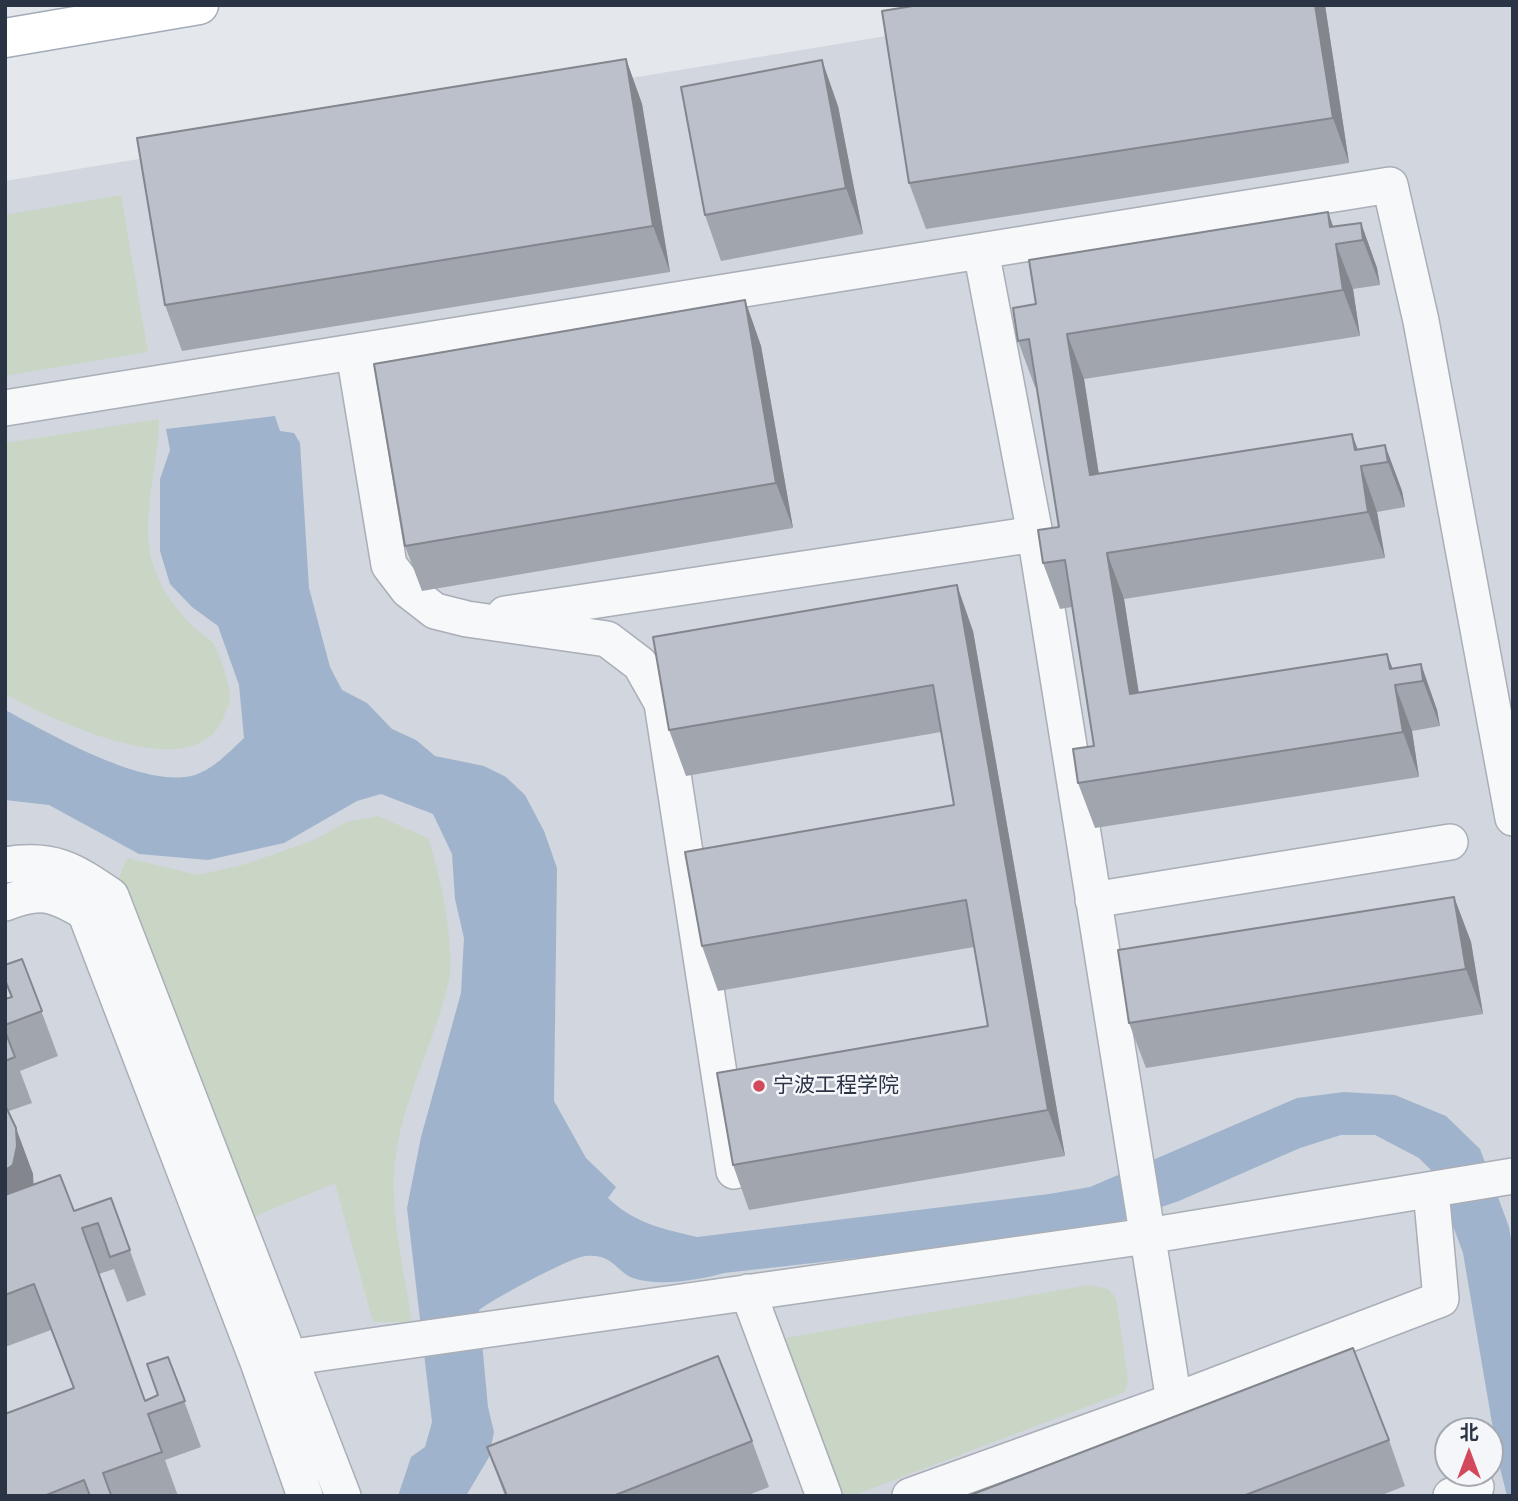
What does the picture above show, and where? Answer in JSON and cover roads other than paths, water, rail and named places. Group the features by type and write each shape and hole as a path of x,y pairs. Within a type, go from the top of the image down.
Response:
{"main road":[{"path":"5,38 199,5"}],"lane":[{"path":"5,408 1390,185 1421,321 1513,818"},
{"path":"981,251 1034,534 1174,1401"},
{"path":"354,353 389,565 408,590 435,611 467,619 607,639 640,664 662,703 734,1171"},
{"path":"467,619 1034,534"},
{"path":"1093,900 1450,842"},
{"path":"5,865 33,860 75,872 111,896 275,1359 305,1496"},
{"path":"5,903 30,894 58,896 85,912 275,1359 343,1496"},
{"path":"275,1359 1147,1236 1513,1176"},
{"path":"909,1496 1174,1401 1441,1299 1431,1190"},
{"path":"748,1292 824,1496"}],"water":[{"path":"275,416 280,431 294,433 300,443 309,588 330,667 342,690 367,703 392,729 416,740 435,756 484,766 506,777 525,795 544,831 557,868 554,1101 586,1158 616,1187 608,1198 618,1207 661,1228 697,1237 1049,1194 1090,1187 1297,1098 1344,1092 1395,1095 1446,1116 1480,1149 1509,1227 1513,1252 1513,1496 1507,1496 1504,1484 1504,1417 1491,1417 1463,1253 1433,1172 1419,1158 1375,1135 1341,1135 1300,1148 1179,1201 1089,1232 724,1273 667,1282 633,1278 602,1257 577,1258 532,1279 479,1310 488,1407 494,1432 489,1457 466,1496 398,1496 411,1457 425,1447 432,1422 407,1208 421,1137 461,993 464,938 455,899 452,854 433,814 381,794 357,801 284,843 208,860 139,854 49,805 5,800 5,710 96,756 147,774 170,777 199,774 220,760 244,738 239,685 218,626 192,607 170,584 160,551 160,479 170,450 166,429"}],"place":[{"name":"宁波工程学院","path":"759,1086"}]}
